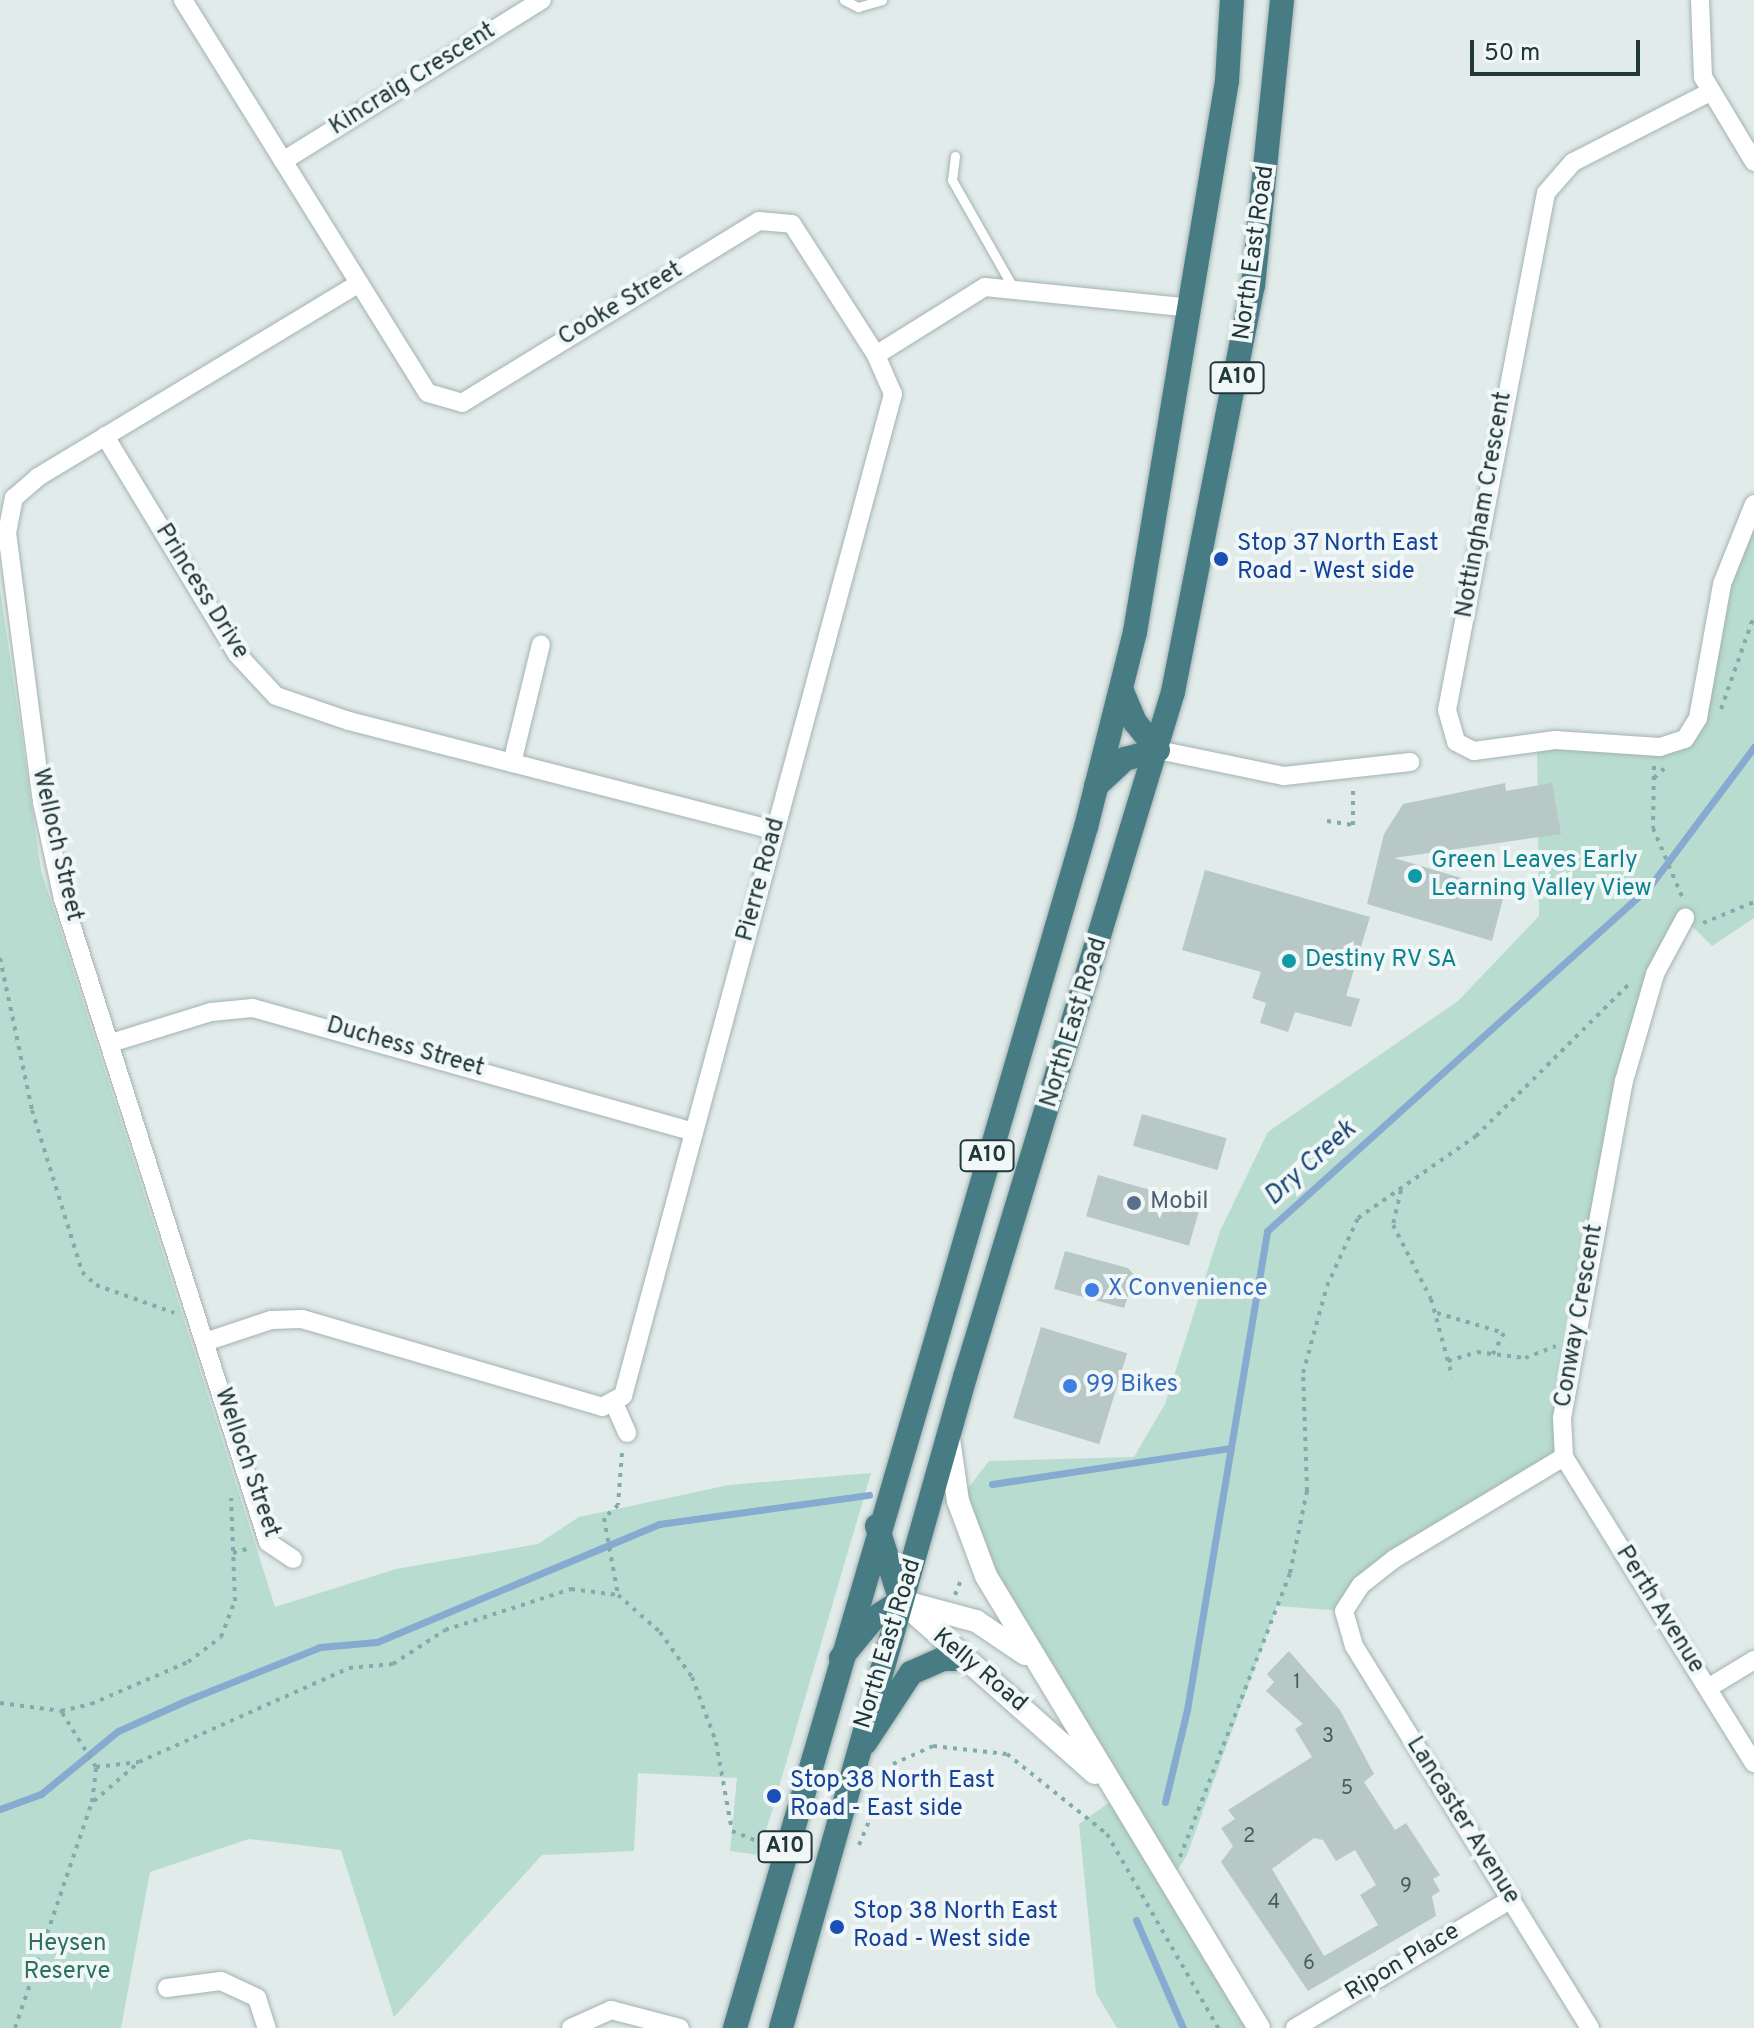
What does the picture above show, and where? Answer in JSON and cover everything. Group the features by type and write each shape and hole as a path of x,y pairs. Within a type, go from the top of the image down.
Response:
{"highway":[{"name":"North East Road","path":"735,2028 835,1666 1096,786 1121,689 1162,502 1192,308 1232,0"},
{"name":"North East Road","path":"781,2028 855,1754 1158,750 1253,286 1282,0"},
{"path":"1096,786 1125,759 1158,750 1135,722 1121,689"},
{"path":"835,1666 873,1619 901,1601 877,1526"},
{"path":"855,1754 911,1673 942,1659 965,1659"}],"street":[{"name":"Cooke Street","path":"183,0 428,393 462,403 759,221 792,224 876,355"},
{"name":"Kincraig Crescent","path":"283,161 542,0"},
{"path":"1700,0 1698,57 1710,92 1754,162"},
{"name":"Nottingham Crescent","path":"1656,747 1573,739 1474,751 1456,742 1446,718 1546,193 1573,162 1710,92"},
{"name":"Welloch Street","path":"293,1559 268,1542 114,1042 63,899 42,802 7,533 14,498 105,436 359,283"},
{"path":"876,355 985,287 1192,308"},
{"name":"Pierre Road","path":"613,1401 623,1396 893,394 876,355"},
{"name":"Princess Drive","path":"105,436 237,654 276,696 512,763 775,830"},
{"path":"1656,747 1688,737 1700,708 1722,584 1754,504"},
{"path":"512,763 541,644"},
{"path":"1158,750 1284,776 1410,762"},
{"name":"Conway Crescent","path":"1564,1457 1562,1418 1624,1081 1655,974 1683,918"},
{"name":"Duchess Street","path":"114,1042 211,1012 253,1008 694,1132"},
{"path":"205,1342 271,1320 302,1319 602,1407 613,1401 627,1433"},
{"name":"Kelly Road","path":"949,1439 973,1548 1108,1784 1259,2028"},
{"name":"Lancaster Avenue","path":"1564,1457 1394,1559 1361,1585 1344,1611 1354,1646 1590,2028"},
{"name":"Perth Avenue","path":"1564,1457 1754,1763"},
{"name":"Kelly Road","path":"901,1601 976,1621 1043,1671"},
{"name":"Kelly Road","path":"901,1601 1108,1784"},
{"path":"1708,1688 1754,1660"},
{"name":"Ripon Place","path":"1295,2028 1511,1899"},
{"path":"167,1988 221,1981 257,1998 267,2028"},
{"path":"571,2028 611,2010 680,2028"}],"lane":[{"path":"844,0 858,7 882,0"},
{"path":"955,156 952,180 1014,289"}],"path":[{"path":"1656,747 1656,841 1683,918 1754,902"},
{"path":"1327,821 1353,825 1353,790"},
{"path":"0,958 32,1110 82,1272 96,1285 158,1303 174,1313 178,1327"},
{"path":"1162,1870 1184,1855 1290,1573 1307,1491 1303,1373 1327,1286 1358,1218 1476,1136 1636,974"},
{"path":"1401,1190 1396,1236 1435,1312 1452,1376"},
{"path":"1435,1312 1504,1333 1493,1354"},
{"path":"1448,1361 1493,1354 1525,1358 1576,1336"},
{"path":"627,1433 619,1444 618,1505 604,1518 607,1556 618,1595 660,1632 692,1677 716,1742 732,1831 769,1846"},
{"path":"0,1703 61,1711 188,1662 221,1637 235,1601 226,1481"},
{"path":"952,1601 963,1575"},
{"path":"92,1802 139,1762 349,1668 393,1664 445,1630 571,1589 618,1595"},
{"path":"15,2028 92,1802 96,1767 80,1736 61,1711"},
{"path":"857,1850 893,1764 933,1746 1007,1754 1107,1834 1218,2028"},
{"path":"96,1767 139,1762"}],"green space":[{"path":"1754,504 1754,918 1712,946 1685,919 1640,1020 1564,1457 1394,1559 1344,1611 1277,1606 1187,1855 1170,1882 1259,2028 1117,2028 1096,1993 1079,1824 1117,1797 958,1501 989,1461 1134,1457 1165,1404 1220,1231 1268,1132 1458,1001 1539,916 1537,741 1656,747 1688,737"},
{"name":"Heysen Reserve","path":"0,589 41,870 275,1607 396,1569 538,1544 579,1517 729,1485 871,1473 759,1855 730,1851 737,1778 638,1773 634,1851 542,1855 394,2017 341,1850 249,1839 150,1872 121,2028 0,2028"}],"building":[{"name":"Green Leaves Early Learning Valley View","path":"1505,783 1506,791 1552,783 1561,834 1394,858 1505,891 1492,941 1367,904 1384,834 1403,804"},
{"name":"Destiny RV SA","path":"1205,870 1370,917 1346,996 1360,999 1351,1027 1295,1012 1288,1032 1260,1023 1266,1003 1252,998 1261,972 1182,950"},
{"path":"1142,1114 1227,1138 1217,1170 1133,1146"},
{"path":"1098,1175 1201,1204 1189,1246 1086,1216"},
{"path":"1065,1251 1128,1268 1135,1276 1124,1308 1054,1289"},
{"name":"99 Bikes","path":"1041,1327 1127,1353 1099,1444 1013,1418"},
{"path":"1289,1651 1340,1710 1374,1774 1364,1782 1395,1830 1406,1823 1440,1875 1433,1879 1440,1891 1432,1896 1436,1916 1308,1991 1221,1862 1233,1846 1221,1828 1235,1819 1228,1810 1312,1757 1295,1729 1303,1724 1266,1691 1274,1682 1267,1674","holes":["1314,1838 1323,1840 1336,1861 1355,1850 1376,1885 1360,1895 1378,1925 1324,1956 1272,1869"]}],"waterway":[{"name":"Dry Creek","path":"1165,1802 1187,1710 1267,1231 1650,886 1754,747"},
{"path":"992,1484 1229,1448"},
{"path":"0,1809 41,1794 118,1731 185,1701 320,1647 377,1642 659,1524 869,1495"},
{"name":"Dry Creek","path":"1136,1920 1183,2028"}],"place":[{"name":"Stop 37 North East Road - West side","path":"1221,559"},
{"name":"Green Leaves Early Learning Valley View","path":"1415,876"},
{"name":"Destiny RV SA","path":"1289,961"},
{"name":"Mobil","path":"1134,1203"},
{"name":"X Convenience","path":"1092,1290"},
{"name":"99 Bikes","path":"1070,1386"},
{"name":"Stop 38 North East Road - East side","path":"774,1796"},
{"name":"Stop 38 North East Road - West side","path":"837,1927"}]}
